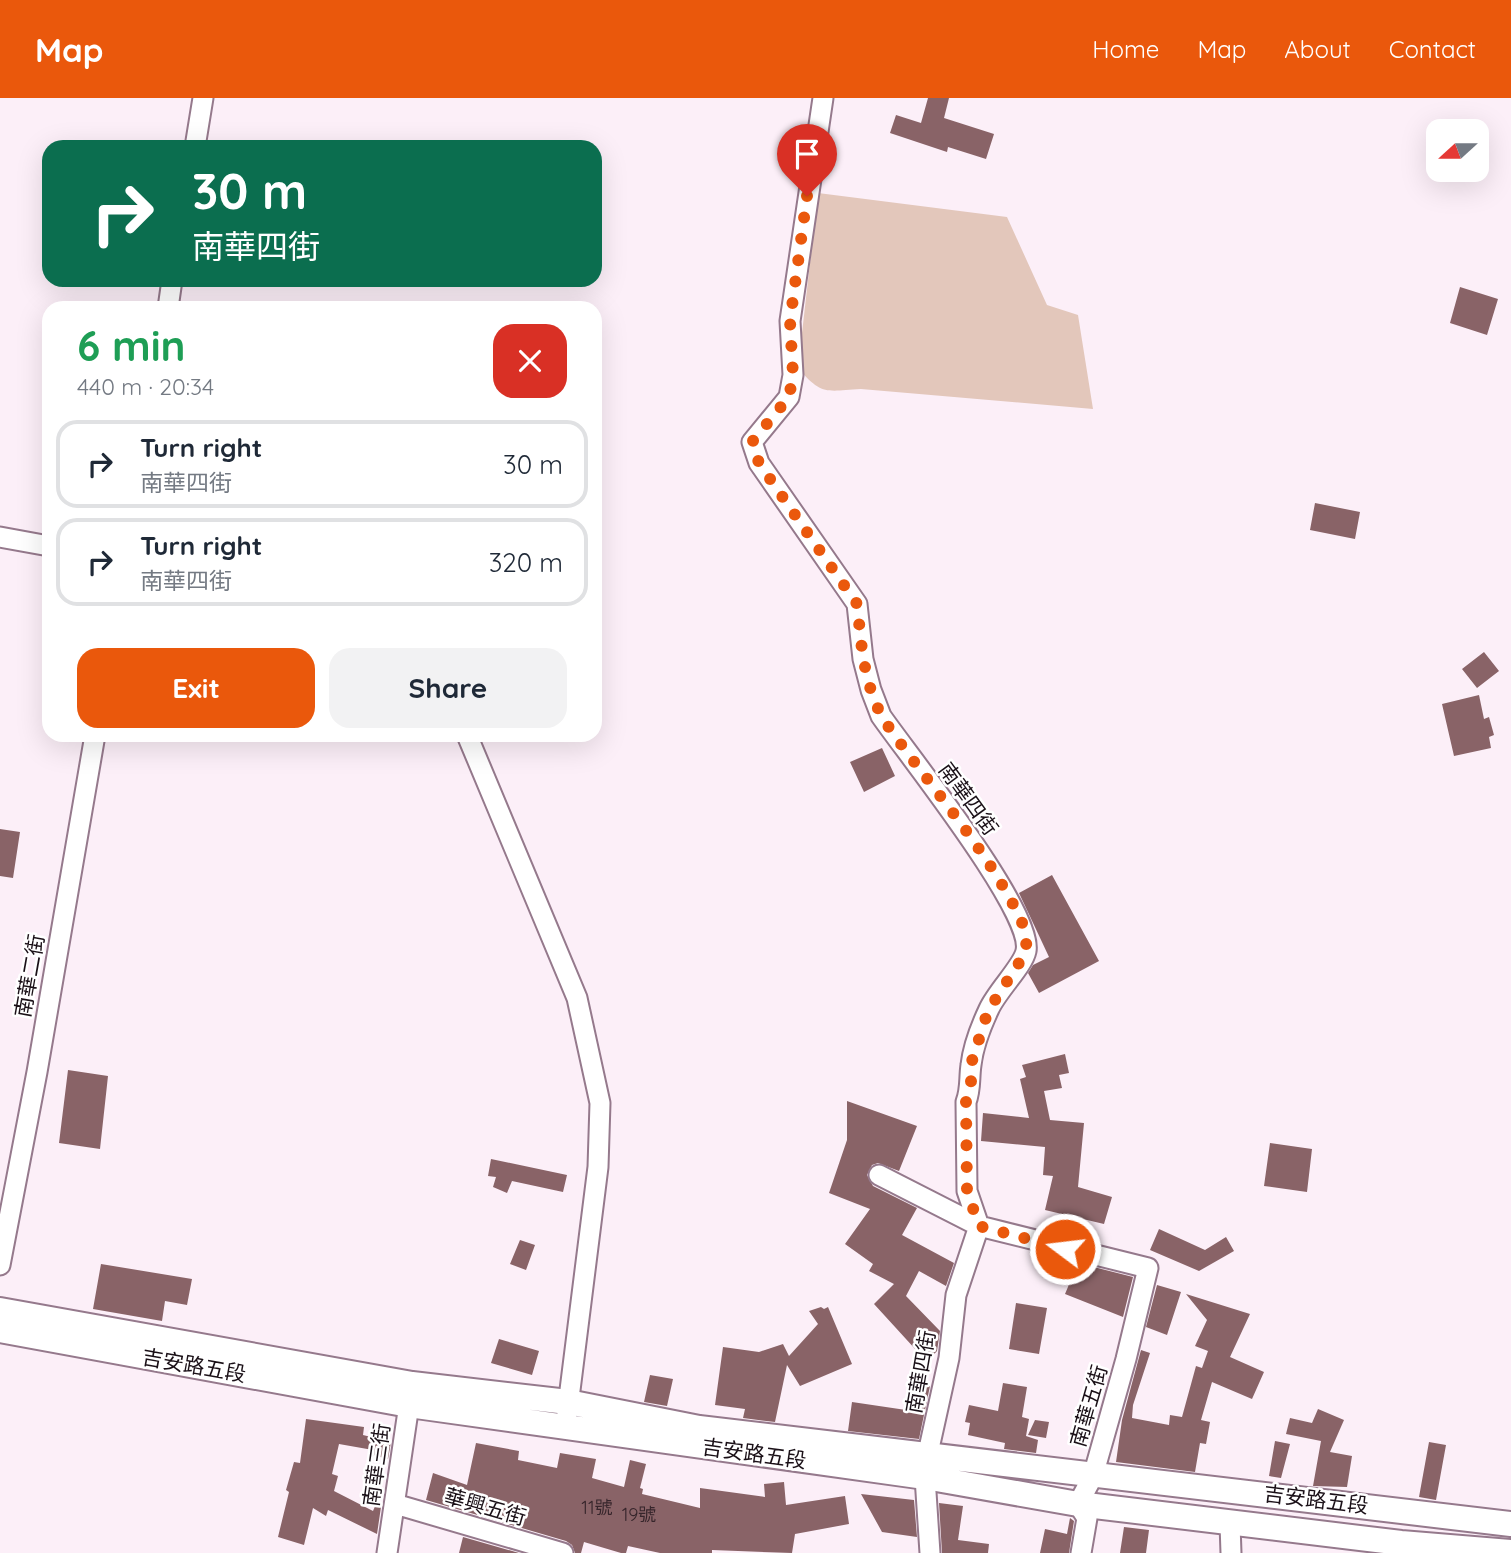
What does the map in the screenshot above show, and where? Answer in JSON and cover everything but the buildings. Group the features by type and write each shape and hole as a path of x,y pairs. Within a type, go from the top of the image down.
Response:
{"main road":[{"name":"吉安路五段","path":"0,1310 411,1395"},
{"name":"吉安路五段","path":"0,1330 411,1395 699,1428 927,1465 1078,1504 1401,1548 1511,1552"},
{"name":"吉安路五段","path":"927,1465 1093,1476 1511,1524"}],"street":[{"path":"196,140 203,98"},
{"name":"南華四街","path":"823,98 790,321 793,375 789,397 752,442 759,463 857,604 863,659 881,716 983,858 1021,921 1027,940 1026,952 1021,962 1003,984 988,1011 971,1064 971,1088 966,1102 967,1191 979,1226 956,1294 949,1358 927,1465 930,1553"},
{"path":"0,537 42,544"},
{"name":"南華二街","path":"0,1265 94,742"},
{"path":"470,742 577,998 600,1103 598,1167 581,1320 567,1414"},
{"path":"879,1175 979,1226"},
{"name":"南華五街","path":"979,1226 1148,1268 1093,1476 1078,1504"},
{"name":"南華三街","path":"387,1553 411,1395"},
{"name":"華興五街","path":"395,1504 563,1553"},
{"path":"1078,1504 1087,1518 1081,1553"},
{"path":"1401,1548 1411,1512"},
{"path":"1230,1524 1231,1553"}],"shaded area":[{"path":"818,193 1007,217 1047,305 1078,315 1093,409 861,389 832,391 813,383 798,368"}],"route":[{"path":"807,196 790,321 793,375 789,397 752,442 759,463 857,604 863,659 881,716 983,858 1021,921 1027,940 1026,952 988,1011 971,1064 971,1088 966,1102 967,1191 979,1226 1065,1249"}]}
